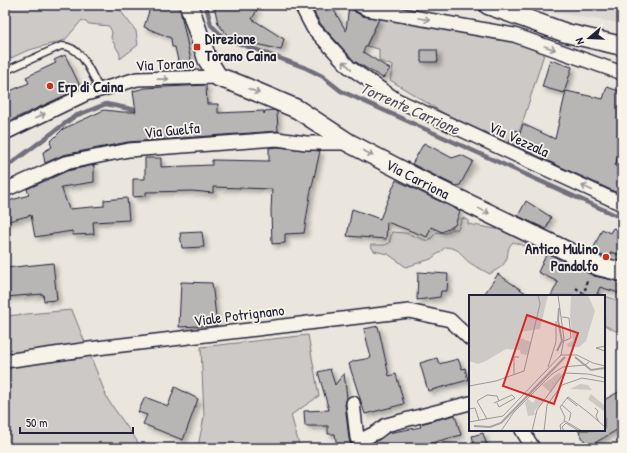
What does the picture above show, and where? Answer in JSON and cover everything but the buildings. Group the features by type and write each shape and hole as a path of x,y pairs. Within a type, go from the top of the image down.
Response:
{"main road":[{"path":"189,5 207,59 218,77"},
{"path":"488,5 566,33 622,46"},
{"name":"Via Carriona","path":"218,77 297,109 349,143 436,188 598,266 622,272"}],"street":[{"name":"Via Vezzala","path":"301,5 312,28 349,68 397,100 622,204"},
{"path":"359,5 367,9 514,35 622,73"},
{"name":"Via Torano","path":"5,133 86,94 137,79 218,77"},
{"name":"Via Guelfa","path":"5,190 65,163 129,150 277,139 306,143 349,143"},
{"name":"Viale Potrignano","path":"5,361 96,348 409,311 450,320 469,338"},
{"path":"352,403 357,438 361,440 377,432 386,425 469,403"},
{"path":"523,431 533,448"}],"lane":[{"path":"5,71 61,46 68,45 79,54 100,90"}],"path":[{"path":"576,288 583,293"}],"shaded area":[{"path":"5,5 116,5 136,31 138,45 120,59 120,54 111,38 112,32 109,26 89,24 82,20 65,40 26,51 5,61"},
{"path":"524,5 617,5 618,23 551,12"},
{"path":"380,17 519,42 545,51 519,132 515,130 508,145 445,114 390,80 393,66 379,61 379,49 366,46"},
{"path":"462,218 468,220 468,224 507,231 531,245 525,246 513,242 509,248 504,264 490,274 470,263 458,251 452,248 446,247 431,259 406,267 388,254 374,251 370,245 384,245 389,243 392,232 406,233 428,241 437,232 445,233 452,229 458,229"},
{"path":"588,290 602,295 589,295"},
{"path":"605,296 622,302 622,334 605,326"},
{"path":"72,310 108,400 142,448 5,448 5,316"},
{"path":"308,335 319,396 291,415 300,448 192,448 198,446 204,417 201,347"}],"waterway":[{"name":"Torrente Carrione","path":"206,5 211,25 224,38 306,68 322,76 341,91 622,218"},
{"path":"5,168 75,116 106,104 141,111"}],"place":[{"name":"Direzione Torano Caina","path":"197,47"},
{"name":"Erp di Caina","path":"50,86"},
{"name":"Antico Mulino Pandolfo","path":"606,257"}]}
